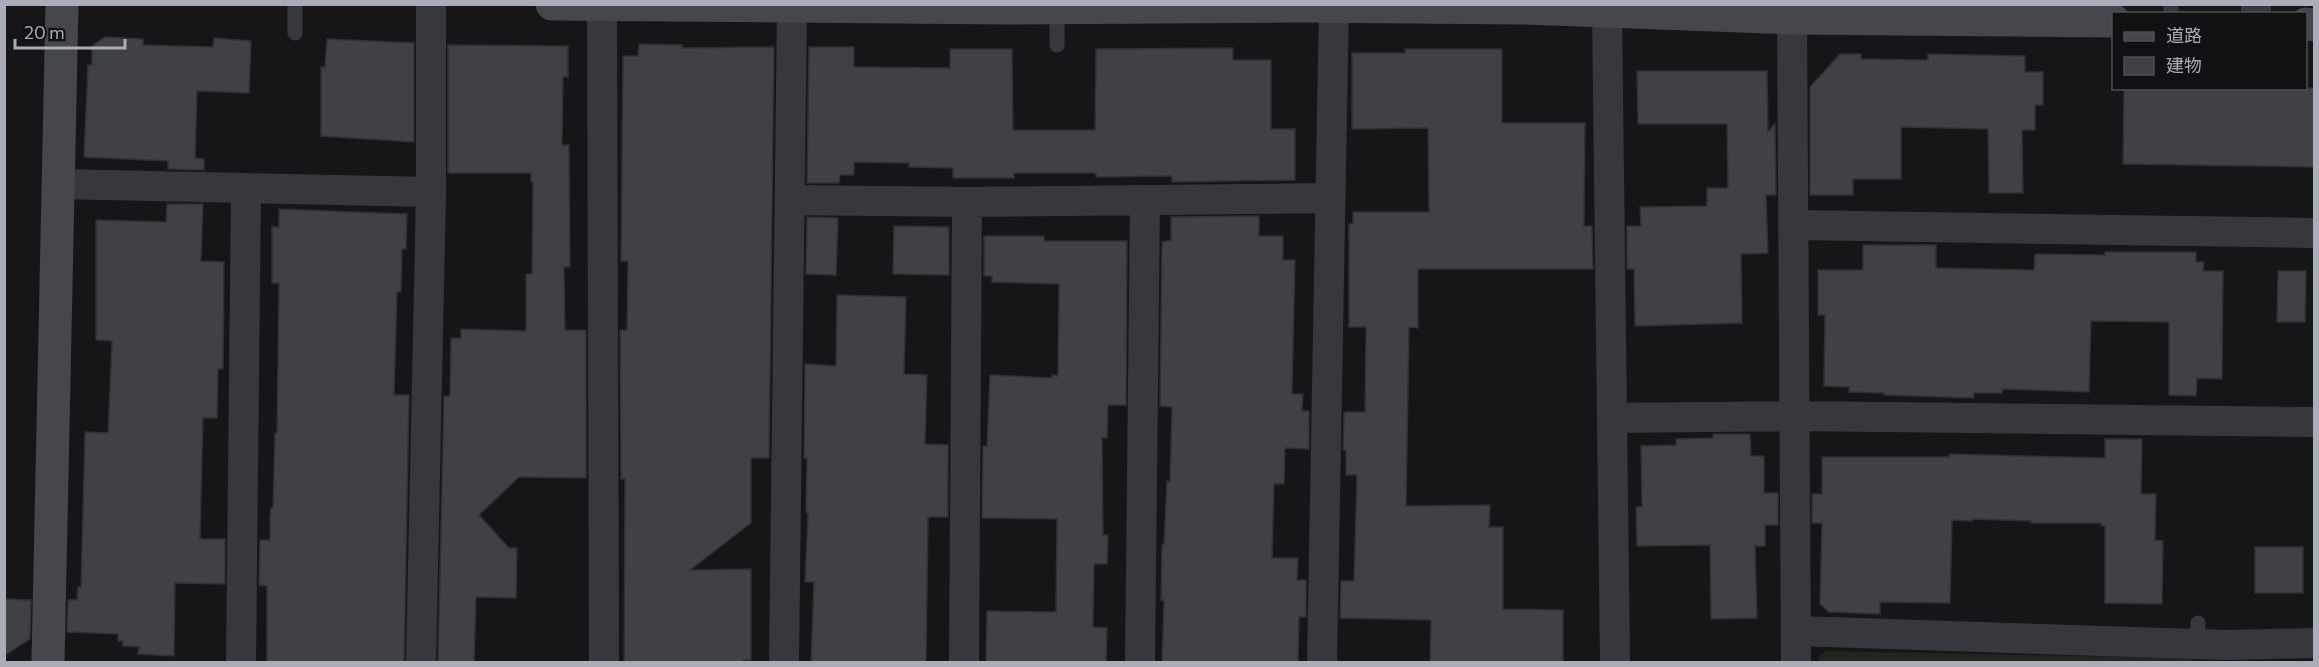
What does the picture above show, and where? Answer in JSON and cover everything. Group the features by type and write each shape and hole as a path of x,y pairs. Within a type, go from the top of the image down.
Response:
{"street":[{"path":"48,663 62,4"},
{"path":"421,663 436,284 431,192 431,4"},
{"path":"552,4 1057,7 1522,6 1607,11 1712,9 1792,18 2112,21"},
{"path":"600,650 602,5"},
{"path":"1322,663 1334,5"},
{"path":"784,663 792,6"},
{"path":"1607,11 1606,413 1615,663"},
{"path":"1792,18 1796,663"},
{"path":"57,184 293,182 431,192"},
{"path":"241,663 243,183"},
{"path":"790,200 967,202 1329,198"},
{"path":"1140,663 1145,201"},
{"path":"964,663 967,202"},
{"path":"1794,225 2314,233"},
{"path":"1606,413 1794,416 2126,412 2216,429 2274,430 2314,422"},
{"path":"1797,631 2208,644 2314,643"}],"lane":[{"path":"295,4 295,33"},
{"path":"1057,7 1057,45"}],"shaded area":[{"path":"1827,651 2195,658 2190,662 1819,662 1819,656"}],"building":[{"path":"105,37 143,39 143,45 213,47 214,38 251,41 249,93 197,91 195,158 204,159 204,170 168,169 168,161 84,157 88,65 92,65 92,46"},
{"path":"327,39 414,43 414,142 321,136 321,67 325,67"},
{"path":"639,44 682,45 682,48 774,47 769,458 751,458 751,523 690,570 751,569 751,660 743,660 743,663 624,663 625,479 621,479 620,330 627,330 628,261 621,261 623,56 638,56"},
{"path":"448,45 568,46 568,77 563,77 562,145 569,145 570,267 564,267 565,330 586,330 586,478 519,477 479,515 509,548 517,548 516,598 476,597 474,663 438,663 444,396 450,396 451,338 461,338 461,329 526,331 526,274 532,274 533,182 531,182 531,173 448,173"},
{"path":"809,47 854,47 854,67 950,68 950,49 1012,49 1013,130 1095,130 1096,49 1233,48 1233,60 1271,60 1271,129 1295,129 1295,180 1172,182 1172,176 1096,177 1096,173 1014,173 1014,178 953,178 953,168 909,167 909,163 854,162 854,175 840,175 839,183 807,183"},
{"path":"1405,49 1502,49 1502,123 1585,123 1584,226 1592,226 1593,269 1418,269 1418,328 1409,327 1406,506 1490,505 1489,527 1503,527 1503,609 1563,610 1563,663 1430,663 1431,620 1340,618 1341,581 1354,581 1357,475 1346,475 1346,450 1343,450 1344,412 1365,412 1366,327 1349,327 1349,224 1353,224 1353,212 1429,212 1428,128 1352,129 1352,53 1405,53"},
{"path":"1840,54 1861,54 1861,59 1928,60 1928,54 2025,56 2025,72 2043,72 2043,105 2035,105 2035,130 2022,130 2023,193 1989,193 1988,129 1901,127 1901,179 1853,179 1853,195 1810,195 1810,87"},
{"path":"1637,71 1767,71 1768,132 1775,124 1776,195 1766,195 1768,253 1741,254 1742,323 1635,326 1634,269 1627,269 1627,226 1641,226 1640,207 1707,206 1707,188 1728,188 1727,124 1638,124"},
{"path":"2307,88 2314,88 2314,167 2123,164 2124,90 2307,90"},
{"path":"167,204 203,204 201,261 224,262 223,369 218,369 217,418 203,418 200,539 225,539 225,584 175,583 174,656 138,654 139,647 123,646 123,641 118,641 118,634 67,632 68,600 77,600 78,587 81,587 85,432 108,433 112,341 96,340 96,220 166,222"},
{"path":"279,209 407,214 406,249 402,249 401,292 397,292 394,395 409,395 404,663 267,662 267,586 259,585 260,540 270,540 270,517 271,508 273,508 275,433 277,433 279,283 272,283 272,227 279,227"},
{"path":"1259,216 1259,236 1283,236 1283,260 1295,260 1292,394 1303,394 1302,411 1309,411 1309,449 1285,448 1284,484 1274,484 1272,558 1298,558 1297,580 1306,580 1306,617 1299,617 1298,663 1162,663 1164,600 1161,600 1162,544 1164,544 1167,481 1170,482 1172,407 1160,406 1162,242 1171,240 1171,217"},
{"path":"807,217 838,218 836,275 806,274"},
{"path":"894,226 949,227 949,275 893,274"},
{"path":"984,236 1044,236 1044,241 1127,241 1126,405 1108,405 1107,438 1102,437 1103,535 1108,535 1107,564 1094,564 1093,627 1107,628 1106,663 986,663 987,611 1056,612 1057,519 982,518 983,446 987,446 990,375 1052,378 1052,375 1058,376 1059,284 992,282 992,276 984,276"},
{"path":"1863,245 1936,245 1936,268 2034,270 2035,254 2105,255 2105,252 2196,252 2196,262 2204,262 2203,271 2223,271 2222,379 2197,378 2196,396 2169,395 2169,322 2091,321 2089,392 2002,389 2002,393 1974,393 1974,398 1884,395 1884,393 1849,392 1849,387 1824,386 1825,315 1818,315 1818,270 1863,270"},
{"path":"2278,271 2306,271 2305,322 2277,322"},
{"path":"837,295 906,297 904,374 927,375 925,444 948,445 948,517 928,517 926,663 811,663 814,582 805,582 808,513 806,513 807,458 804,458 805,364 836,366"},
{"path":"1713,434 1750,434 1751,456 1764,456 1764,493 1778,493 1778,525 1765,525 1765,546 1755,546 1757,618 1711,619 1710,545 1637,546 1636,507 1642,507 1641,446 1676,445 1676,439 1713,438"},
{"path":"2105,439 2142,439 2141,494 2156,494 2155,540 2163,541 2162,604 2105,603 2105,526 2101,526 2101,523 2031,523 2031,521 1972,519 1972,521 1952,520 1950,603 1880,602 1880,614 1829,612 1820,604 1822,523 1812,523 1812,494 1822,494 1822,457 1949,457 1949,454 2105,458"},
{"path":"2255,547 2303,547 2303,593 2255,593"},
{"path":"4,599 31,600 30,639 4,656"}]}
